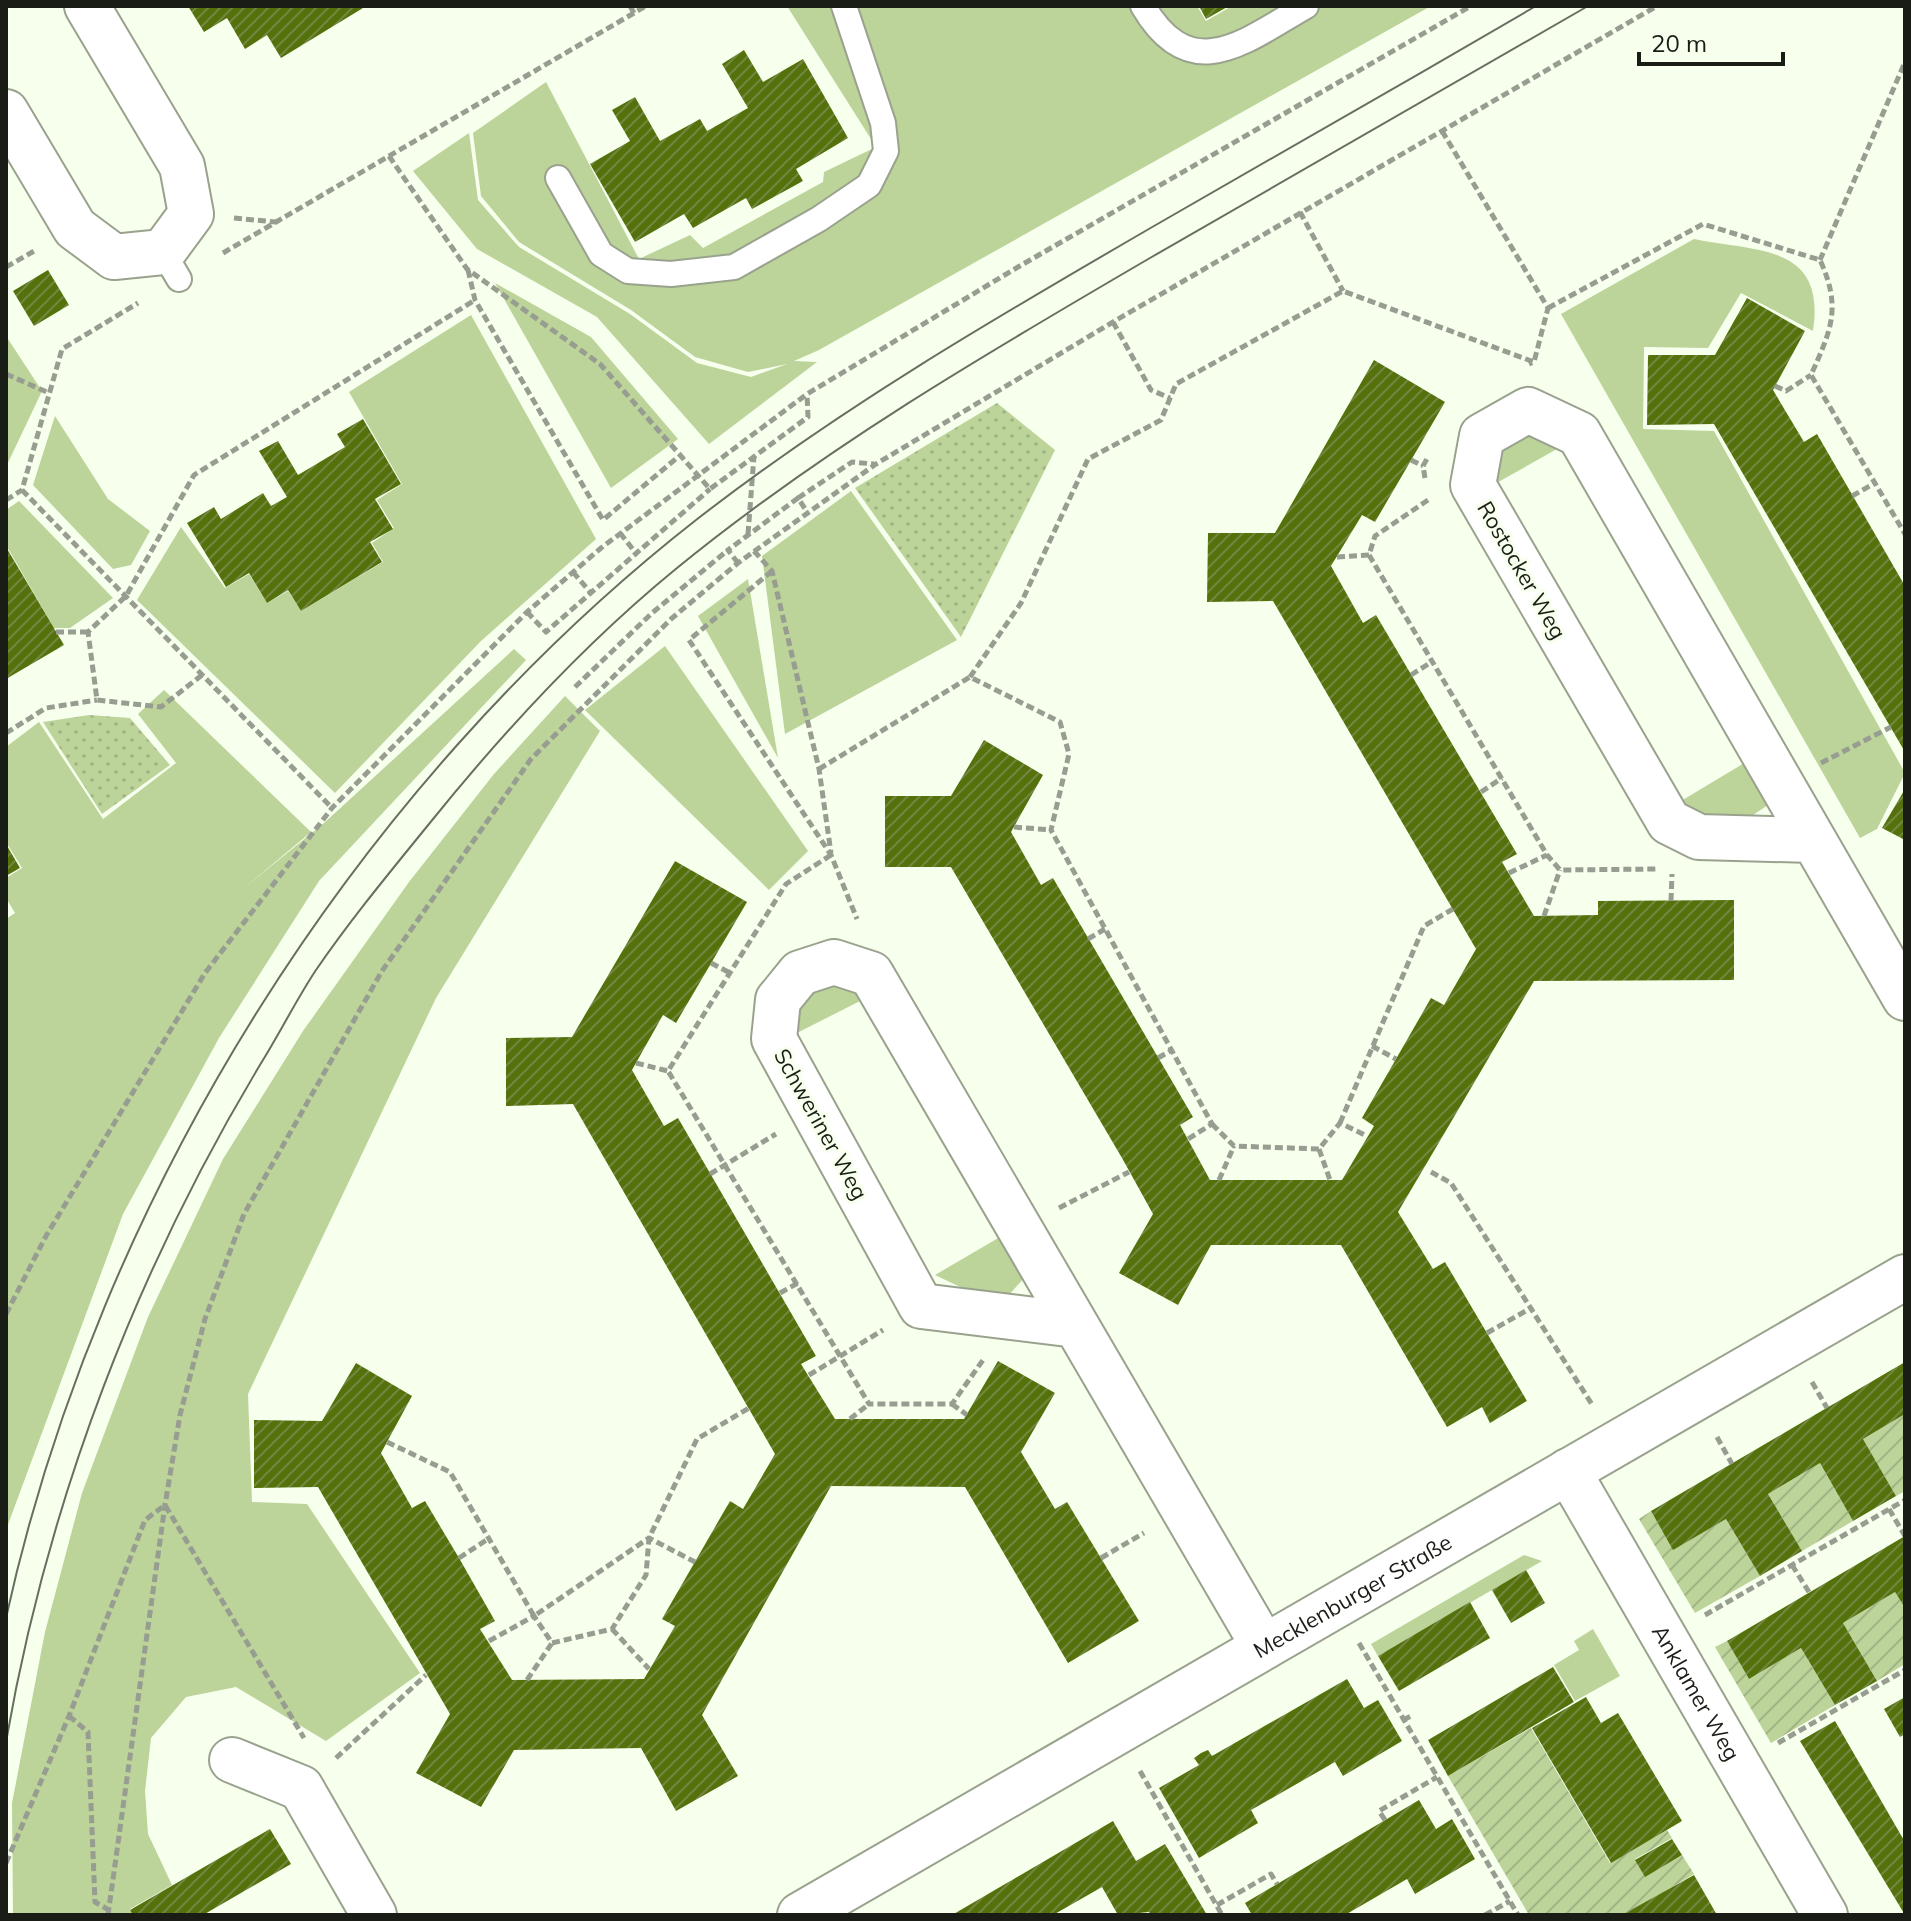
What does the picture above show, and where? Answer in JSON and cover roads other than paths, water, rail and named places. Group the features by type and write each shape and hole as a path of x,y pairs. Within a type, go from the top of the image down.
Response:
{"street":[{"path":"6,112 75,228 114,257 171,266 191,214 182,166 87,6"},
{"name":"Rostocker Weg","path":"1812,840 1699,837 1669,822 1473,485 1482,436 1528,410 1579,434 1905,998"},
{"name":"Schweriner Weg","path":"834,962 871,974 1076,1325 1002,1319 921,1306 774,1039 778,1000 800,973 834,962"},
{"name":"Mecklenburger Straße","path":"816,1911 1117,1732 1905,1277"},
{"path":"1076,1325 1264,1647"},
{"name":"Anklamer Weg","path":"1568,1471 1825,1915"},
{"path":"232,1760 312,1779 374,1915"}],"lane":[{"path":"558,178 601,254 628,271 671,274 734,267 819,219 869,185 886,151 883,123 844,6"},
{"path":"1143,6 1158,32 1192,52 1230,50 1306,6"}],"tram line":[{"path":"6,1618 48,1460 105,1306 175,1155 258,1010 352,873 457,745 572,626 696,520 806,440 920,365 1036,295 1536,6"},
{"path":"6,1742 46,1562 73,1473 104,1386 177,1217 220,1135 316,970 400,860 516,722 610,627 677,568 848,442 967,366 1089,294 1588,6"}]}
